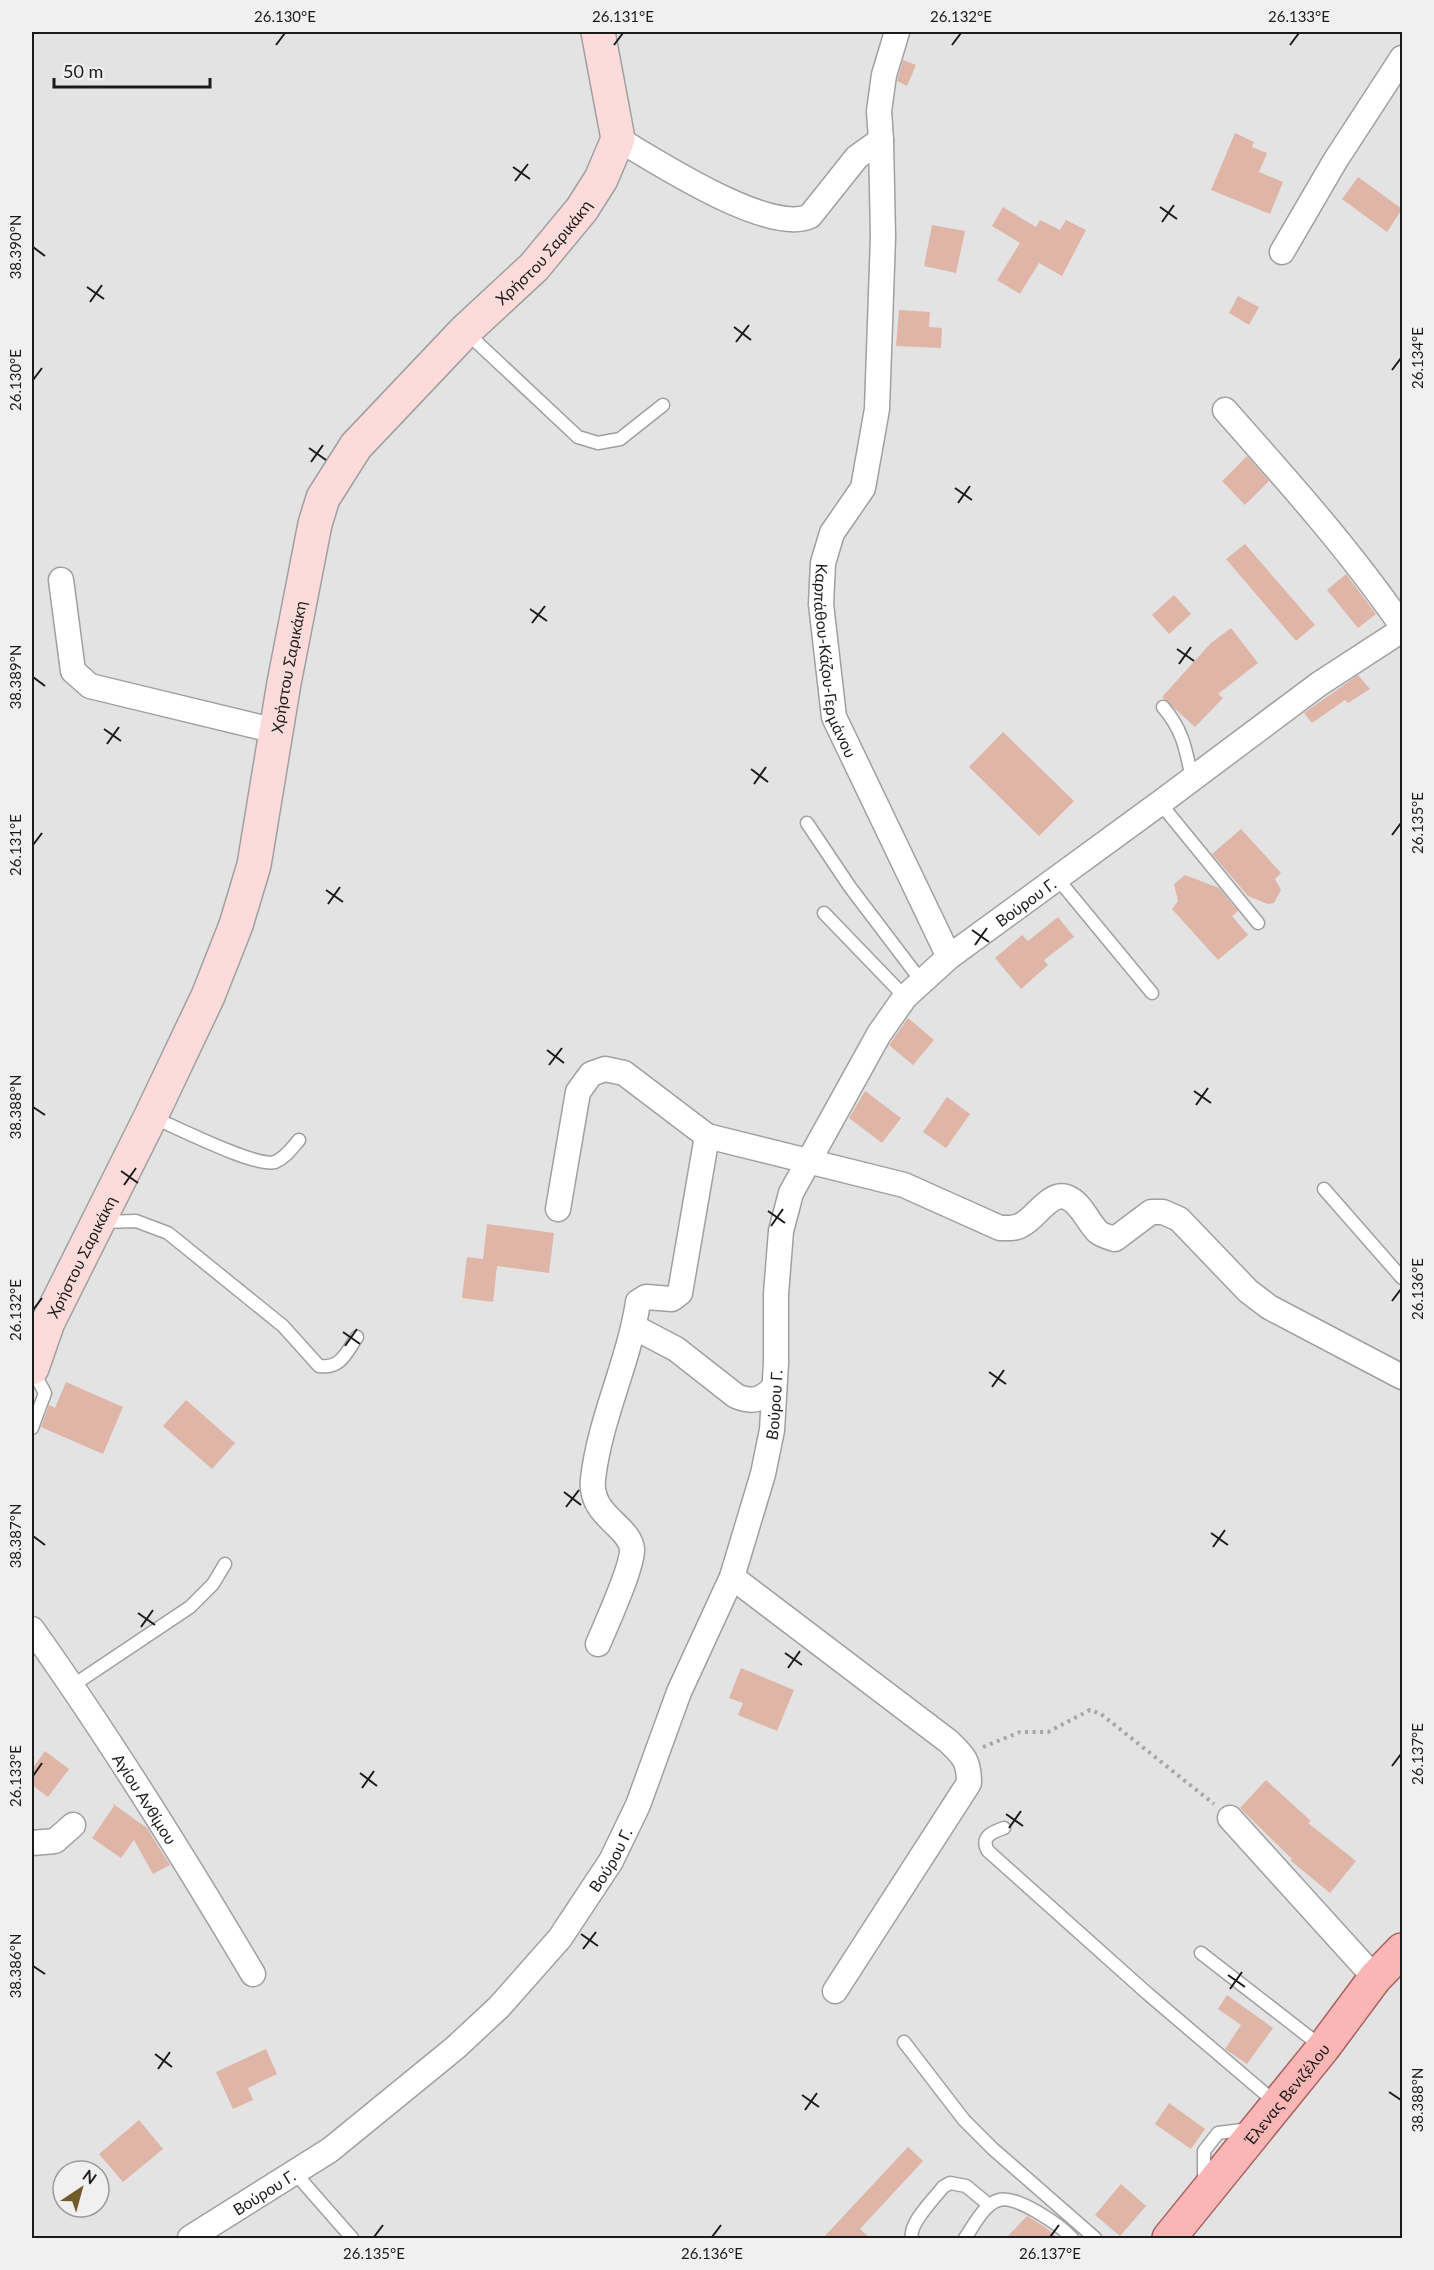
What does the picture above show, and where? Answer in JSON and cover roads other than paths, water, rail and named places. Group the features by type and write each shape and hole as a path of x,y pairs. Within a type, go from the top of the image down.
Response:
{"main road":[{"path":"598,32 618,139"},
{"name":"Χρήστου Σαρικάκη","path":"32,1368 48,1322 208,996 236,925 254,865 276,731 315,524 323,498 356,446 465,331 534,267 582,209 602,179 618,139"},
{"name":"Έλενας Βενιζέλου","path":"1169,2238 1323,2048 1375,1978 1402,1950"}],"street":[{"name":"Καρπάθου-Κάζου-Γερμάνου","path":"897,32 884,75 879,111 883,237 877,410 863,488 832,532 823,563 821,604 834,717 950,957"},
{"path":"1282,252 1335,161 1402,58"},
{"path":"618,139 716,195 762,214 794,220 810,216 857,157 881,141"},
{"path":"1225,410 1324,522 1374,585 1402,628"},
{"path":"61,580 73,671 83,682 90,686 276,731"},
{"name":"Βούρου Γ.","path":"190,2238 330,2150 455,2048 499,2007 560,1938 581,1909 625,1834 679,1692 732,1577 765,1463 772,1430 777,1363 776,1294 781,1231 791,1193 879,1034 914,990 950,957 1319,684 1402,628"},
{"path":"558,1209 578,1092 591,1074 604,1070 624,1073 707,1136 904,1185 1000,1228 1012,1229 1023,1224 1054,1198 1064,1196 1076,1203 1097,1231 1103,1236 1115,1239 1151,1212 1163,1212 1179,1219 1248,1291 1269,1307 1402,1377"},
{"path":"598,1644 630,1564 632,1549 628,1538 602,1511 595,1497 593,1482 608,1407 634,1327 638,1302 641,1299 672,1299 680,1293 707,1136"},
{"path":"634,1327 676,1349 736,1396 756,1400 766,1396 774,1387"},
{"path":"732,1577 948,1741 963,1755 969,1769 969,1784 835,1991"},
{"name":"Αγίου Ανθίμου","path":"32,1629 153,1808 253,1974"},
{"path":"1230,1818 1375,1978"},
{"path":"32,1843 56,1840 73,1825"}],"lane":[{"path":"465,331 578,437 598,443 620,439 663,405"},
{"path":"1163,707 1174,720 1182,736 1192,779"},
{"path":"1160,803 1258,923"},
{"path":"807,823 914,990"},
{"path":"1057,878 1152,993"},
{"path":"824,913 914,990"},
{"path":"151,1116 244,1158 270,1163 283,1157 299,1140"},
{"path":"1324,1189 1402,1278"},
{"path":"99,1222 136,1221 168,1233 283,1326 318,1366 329,1367 338,1363 357,1337"},
{"path":"32,1368 45,1393 32,1428"},
{"path":"72,1686 190,1607 213,1584 225,1564"},
{"path":"1004,1828 990,1833 985,1846 988,1851 1148,1994 1277,2104"},
{"path":"1201,1953 1323,2048"},
{"path":"904,2042 964,2120 993,2149 1095,2238"},
{"path":"294,2173 352,2238"},
{"path":"912,2238 910,2235 913,2225 944,2187 950,2183 966,2186 989,2205"},
{"path":"965,2238 989,2205 1000,2199 1018,2201 1065,2230 1072,2238"}]}
